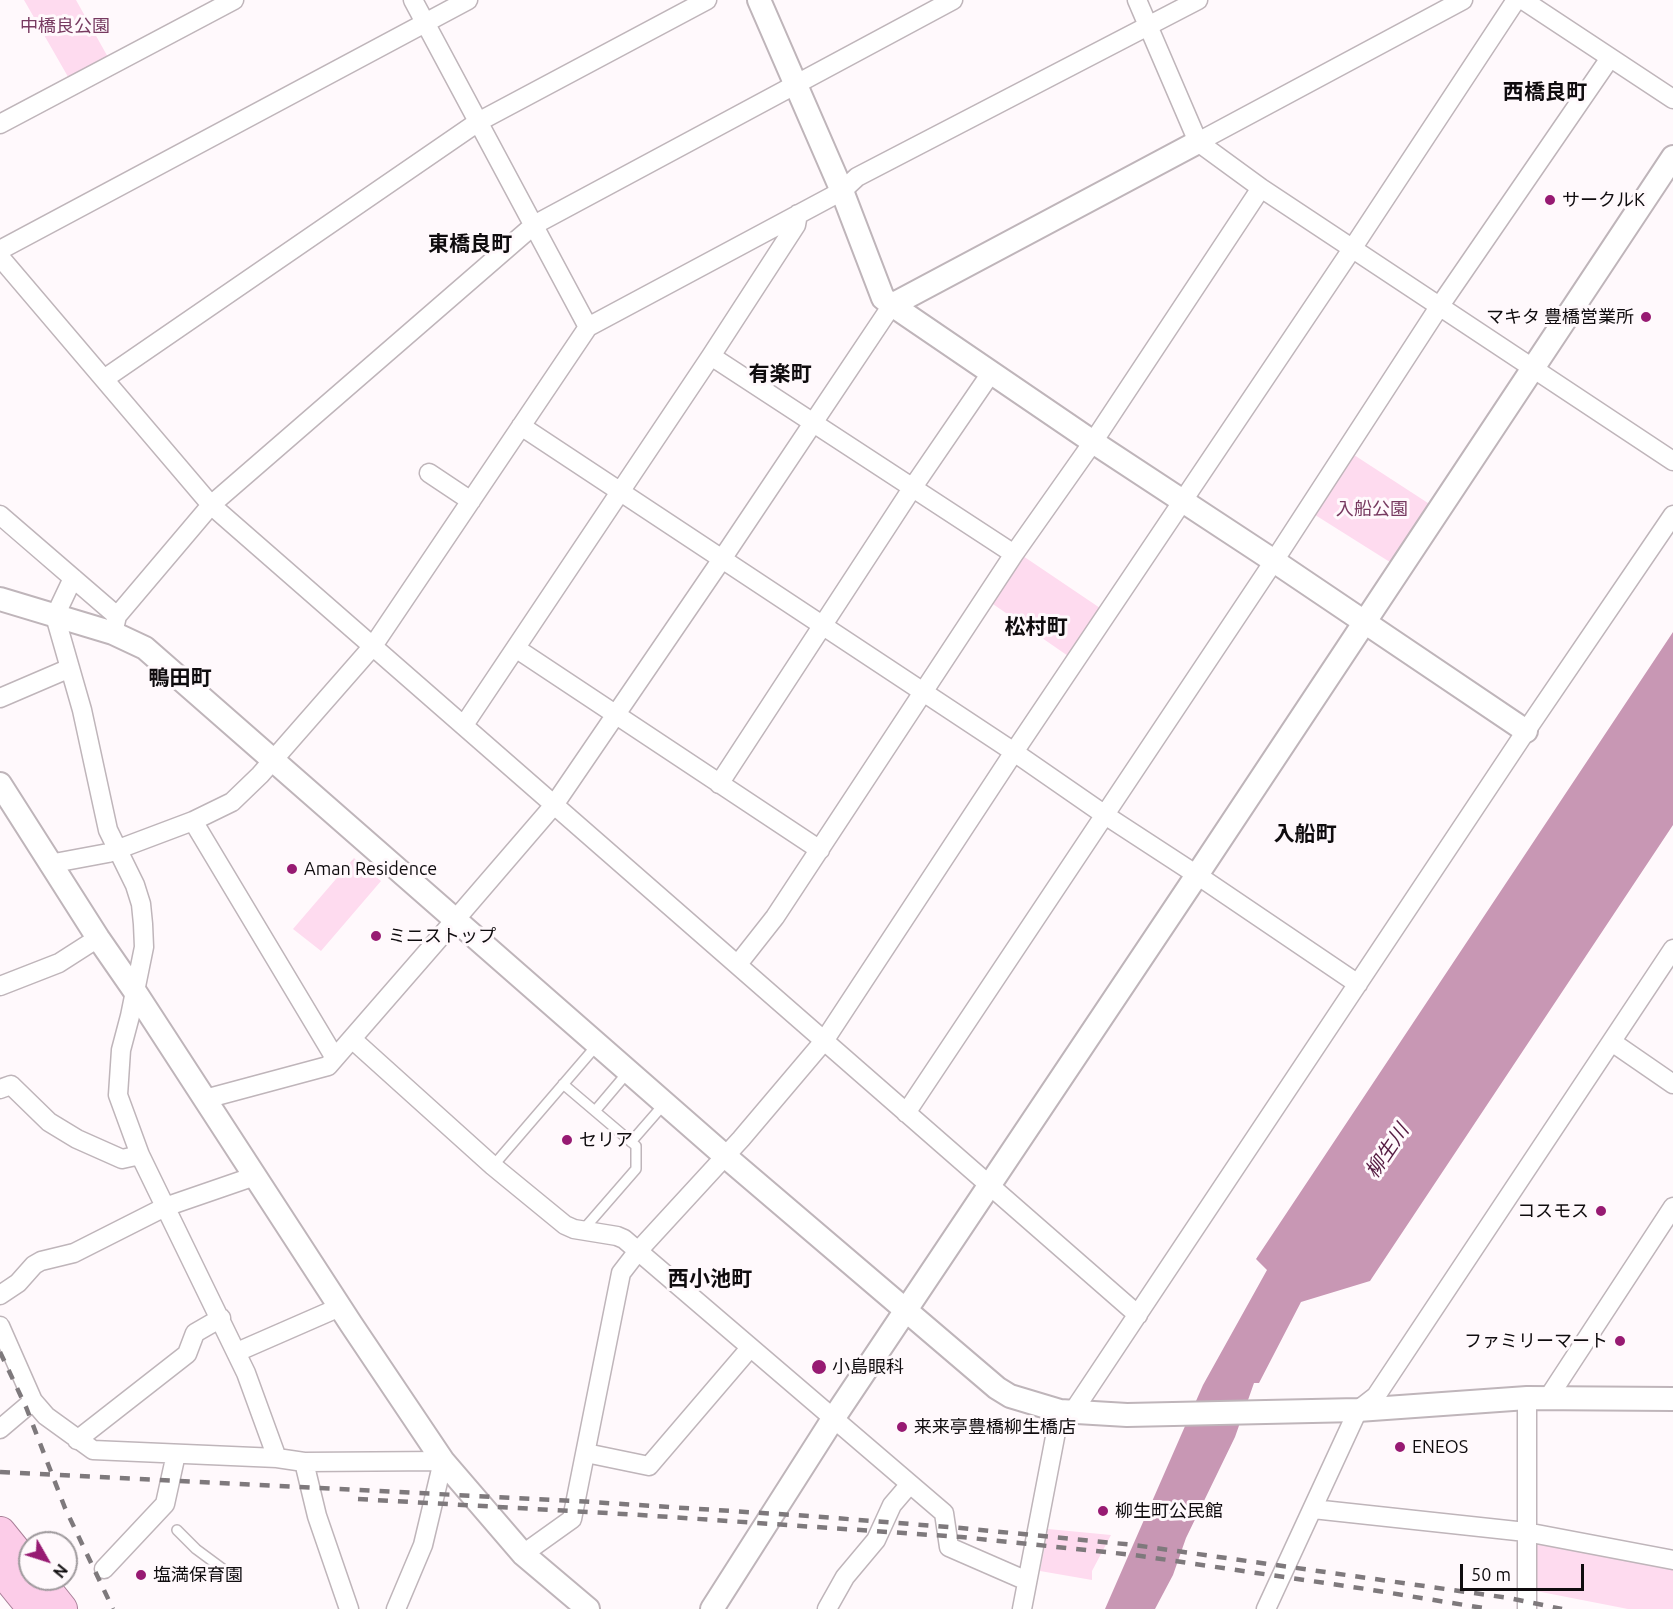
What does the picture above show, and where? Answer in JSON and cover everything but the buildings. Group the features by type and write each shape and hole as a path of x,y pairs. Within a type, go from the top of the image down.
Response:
{"highway":[{"path":"0,1533 18,1555"},
{"path":"0,1567 34,1609"},
{"path":"47,1591 61,1609"}],"street":[{"path":"0,124 212,5 234,0"},
{"path":"413,0 588,327"},
{"path":"0,250 468,0"},
{"path":"104,379 478,122 707,0"},
{"path":"759,0 842,190 884,298 1093,442 1526,731"},
{"path":"115,625 211,505 534,225 953,0"},
{"path":"1137,0 1198,142 1261,188 1673,461"},
{"path":"49,864 117,850 193,821 232,802 274,760 373,646 588,327 842,190 857,177 1198,0"},
{"path":"205,1099 328,1066 455,920 554,805 722,560 892,305 1464,0"},
{"path":"523,1554 572,1519 621,1273 824,1041 1516,0"},
{"path":"1523,0 1673,99"},
{"path":"906,1113 1274,561 1439,307 1610,58"},
{"path":"712,1609 833,1419 1673,157"},
{"path":"738,964 775,918 1014,554 1093,442 1261,188"},
{"path":"464,725 711,356 796,225 798,214"},
{"path":"0,258 211,505 1138,1315"},
{"path":"711,356 1014,554"},
{"path":"719,784 824,627 913,487 991,373"},
{"path":"521,426 924,692 1358,984"},
{"path":"429,473 471,501"},
{"path":"1022,1609 1066,1412 1138,1315 1526,731 1673,515"},
{"path":"0,516 73,578 115,625 145,648 274,760 597,1045 906,1312 997,1388 1010,1396 1066,1412 1127,1415 1358,1410 1538,1398 1673,1399"},
{"path":"73,578 56,616 82,710 108,830 126,863 141,904 144,947 121,1050 118,1095 140,1155 237,1352 277,1458"},
{"path":"0,599 56,616 115,625"},
{"path":"517,649 820,850"},
{"path":"0,698 70,668"},
{"path":"2,791 443,1461 523,1554 588,1609"},
{"path":"193,821 334,1058"},
{"path":"0,986 59,963 98,938"},
{"path":"1266,1609 1358,1410 1376,1396 1673,949"},
{"path":"352,1039 493,1166 565,1225 617,1236 638,1251 944,1513 950,1547 1027,1581"},
{"path":"1612,1042 1673,1084"},
{"path":"0,1089 11,1085 49,1122 77,1139 122,1159 140,1155"},
{"path":"0,1295 18,1283 34,1265 41,1261 74,1253 165,1207 255,1176"},
{"path":"1527,1609 1526,1532 1538,1398 1673,1208"},
{"path":"237,1352 340,1307"},
{"path":"77,1440 187,1354 195,1333 221,1318"},
{"path":"0,1326 33,1401 46,1416 93,1450 277,1458 304,1462 443,1461"},
{"path":"586,1453 649,1466 750,1348"},
{"path":"0,1429 33,1401"},
{"path":"104,1569 161,1517 176,1454"},
{"path":"396,1609 423,1545 443,1461"},
{"path":"304,1462 317,1516 349,1609"},
{"path":"827,1609 845,1577 876,1540 892,1504 910,1484"},
{"path":"1313,1509 1526,1532 1673,1560"}],"lane":[{"path":"493,1166 597,1045"},
{"path":"595,1111 628,1072"},
{"path":"564,1084 636,1146 636,1169 583,1230"},
{"path":"631,1142 665,1103"},
{"path":"177,1530 196,1549 223,1569"}],"green space":[{"name":"中橋良公園","path":"24,0 76,0 109,59 71,82"},
{"name":"入船公園","path":"1351,453 1431,505 1393,564 1312,513"},
{"path":"1023,556 1103,610 1071,658 990,602"},
{"path":"354,858 381,881 321,951 293,929"},
{"path":"1048,1529 1111,1535 1092,1571 1092,1580 1040,1571"},
{"path":"1542,1540 1673,1567 1673,1609 1628,1609 1536,1591 1536,1545"}],"water":[{"name":"柳生川","path":"1673,632 1673,825 1370,1281 1301,1302 1259,1383 1254,1383 1235,1437 1186,1538 1173,1575 1155,1609 1105,1609 1203,1385 1267,1270 1256,1259"}],"railway":[{"path":"0,1352 26,1407 65,1508 113,1609"},
{"path":"0,1472 576,1501 961,1528 1134,1545 1509,1598 1562,1609"},
{"path":"358,1499 641,1515 961,1537 1134,1555 1489,1609"}],"place":[{"name":"サークルK","path":"1550,200"},
{"name":"マキタ 豊橋営業所","path":"1646,317"},
{"name":"Aman Residence","path":"292,869"},
{"name":"ミニストップ","path":"376,936"},
{"name":"セリア","path":"567,1140"},
{"name":"コスモス","path":"1601,1211"},
{"name":"ファミリーマート","path":"1620,1341"},
{"name":"小島眼科","path":"819,1367"},
{"name":"来来亭豊橋柳生橋店","path":"902,1427"},
{"name":"ENEOS","path":"1400,1447"},
{"name":"柳生町公民館","path":"1103,1511"},
{"name":"塩満保育園","path":"141,1575"}],"district":[{"name":"西橋良町","path":"1545,92"},
{"name":"東橋良町","path":"470,244"},
{"name":"有楽町","path":"780,374"},
{"name":"松村町","path":"1036,627"},
{"name":"鴨田町","path":"180,678"},
{"name":"入船町","path":"1305,834"},
{"name":"西小池町","path":"710,1279"}]}
